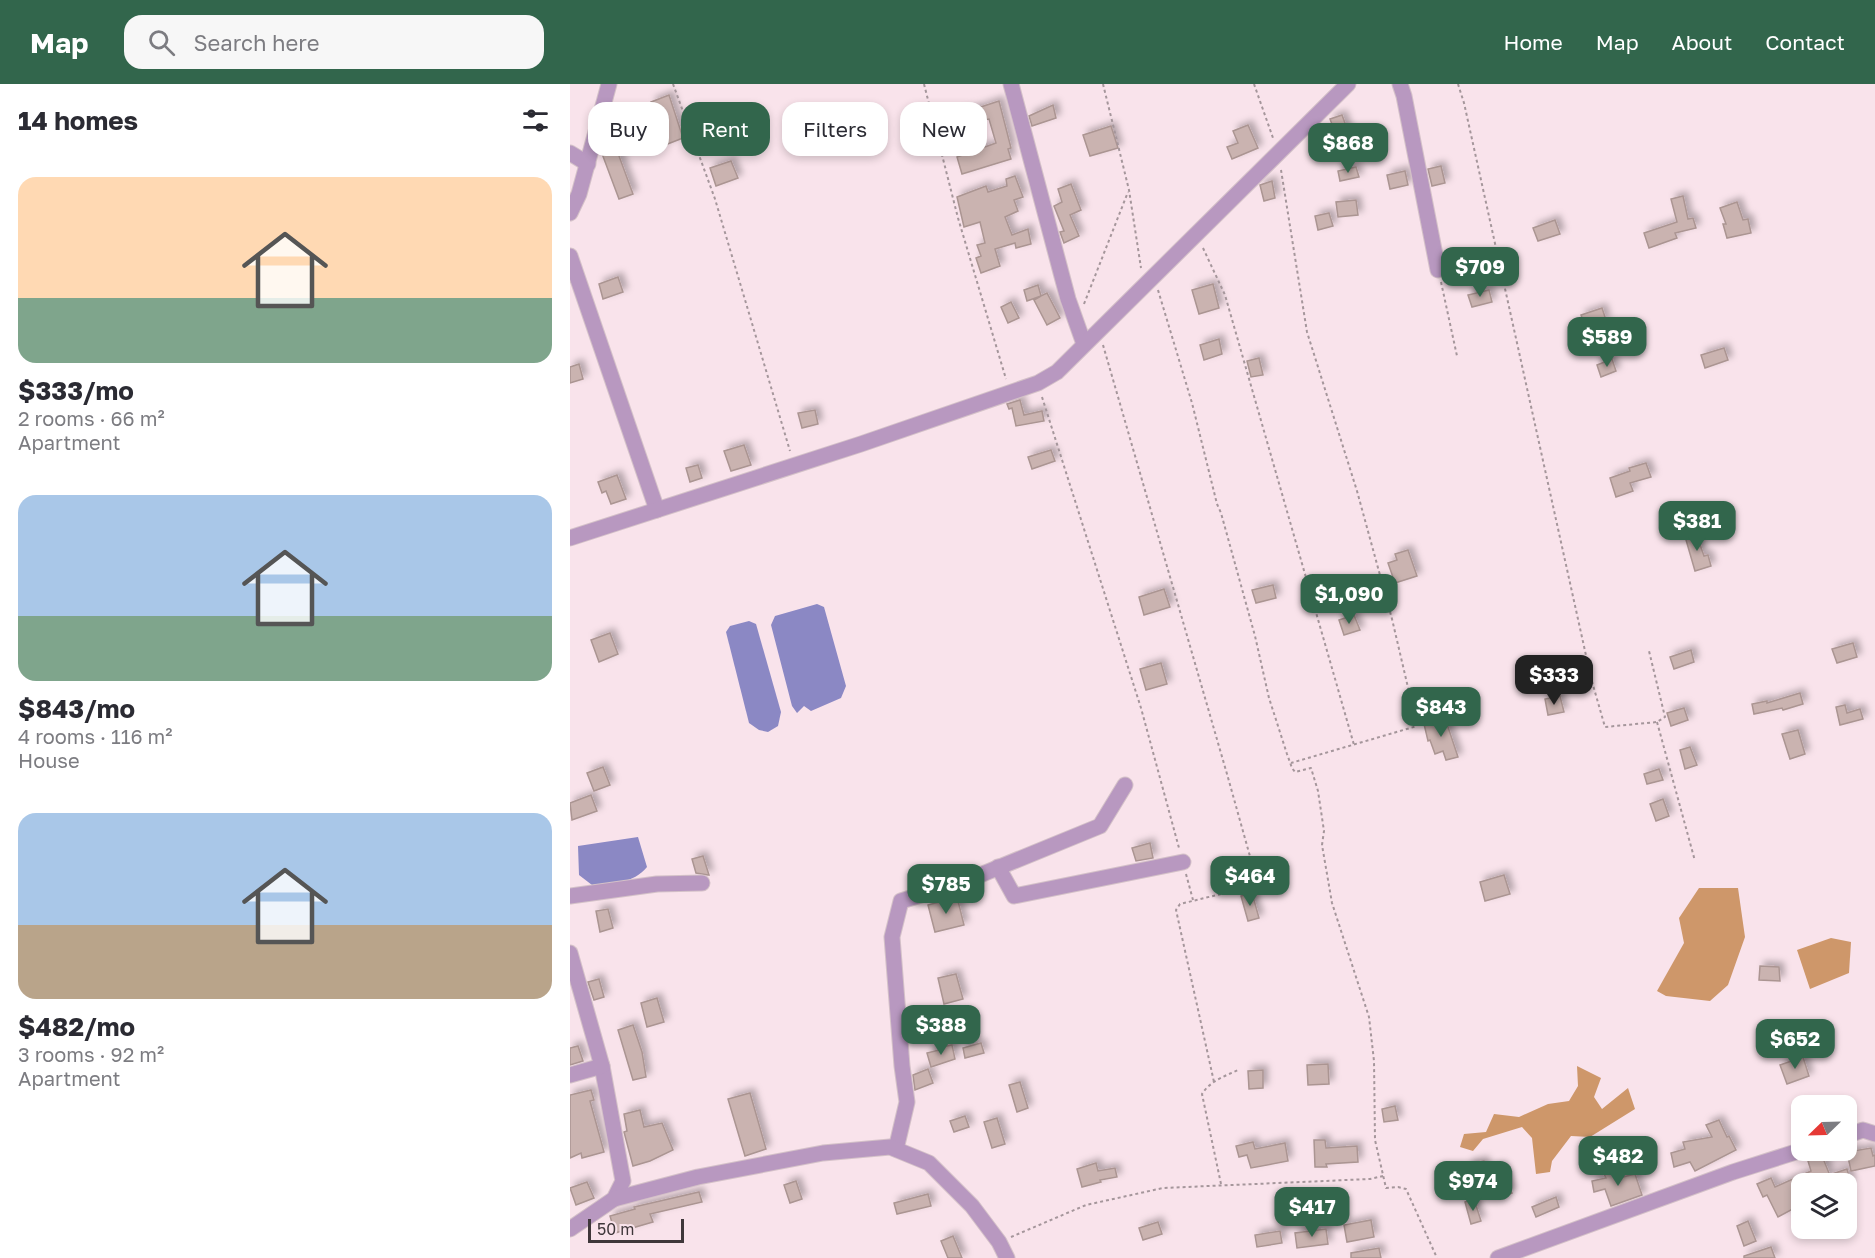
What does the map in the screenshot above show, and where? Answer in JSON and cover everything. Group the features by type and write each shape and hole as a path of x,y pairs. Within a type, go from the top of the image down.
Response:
{"street":[{"path":"570,213 579,194 609,84"},
{"path":"1011,84 1068,299 1084,344"},
{"path":"570,538 1038,383 1057,372 1348,84"},
{"path":"1400,84 1438,270"},
{"path":"570,153 588,164"},
{"path":"570,256 657,510"},
{"path":"896,1149 907,1102 892,937 901,901 963,882 1100,826 1125,785"},
{"path":"998,867 1014,896 1182,862"},
{"path":"570,896 657,884 702,883"},
{"path":"570,953 602,1066 623,1181 614,1199"},
{"path":"570,1075 602,1066"},
{"path":"1857,1132 1863,1130 1875,1134"},
{"path":"570,1229 614,1199 698,1177 823,1153 890,1146 929,1163 972,1206 990,1233 999,1242 1007,1258"},
{"path":"1498,1258 1733,1172 1791,1154"}],"path":[{"path":"673,84 715,199 794,465"},
{"path":"924,84 958,218 1011,392"},
{"path":"1103,84 1129,190 1144,284 1156,287 1162,300 1255,636 1269,698 1290,763 1296,772 1311,768 1324,831 1322,845 1332,903 1369,1017 1374,1061 1375,1140 1386,1188 1406,1189 1437,1258"},
{"path":"1254,84 1278,153 1307,332 1357,491 1392,620 1417,726 1290,763"},
{"path":"1458,84 1591,678 1605,727 1657,722 1665,717 1648,651"},
{"path":"1077,323 1129,190"},
{"path":"1196,233 1225,295 1354,745"},
{"path":"1438,270 1457,356"},
{"path":"1096,331 1102,340 1112,374 1257,885 1180,904 1176,910 1214,1082"},
{"path":"1038,383 1141,708 1193,900"},
{"path":"1657,722 1695,861"},
{"path":"1221,1184 1202,1094 1214,1082 1238,1070"},
{"path":"999,1242 1086,1205 1163,1188 1370,1179 1383,1176"}],"shaded area":[{"path":"817,604 824,607 846,686 841,698 811,711 804,706 797,713 792,706 771,625 775,616"},
{"path":"749,621 756,624 781,712 778,726 768,732 759,730 749,723 726,632 730,626"},
{"path":"638,837 647,867 635,877 622,882 592,885 579,875 578,846"},
{"path":"1699,888 1738,888 1745,937 1728,985 1710,1001 1666,996 1657,991 1684,943 1679,918"},
{"path":"1831,938 1851,942 1849,973 1810,989 1797,950"},
{"path":"1577,1066 1601,1078 1594,1097 1602,1109 1628,1088 1635,1109 1590,1137 1571,1136 1552,1161 1550,1172 1536,1174 1532,1138 1522,1127 1483,1139 1473,1151 1460,1147 1464,1134 1486,1132 1494,1114 1519,1117 1548,1104 1569,1101 1578,1086"}],"building":[{"path":"669,95 681,132 681,139 669,143 669,102 651,102"},
{"path":"999,101 1011,148 1008,149 1011,159 962,174 957,157 987,156 987,146 996,143 989,119 987,119 987,105"},
{"path":"1053,105 1056,118 1032,126 1029,116"},
{"path":"1342,115 1352,142 1335,149 1331,137 1336,135 1330,119"},
{"path":"1248,125 1258,148 1232,159 1227,147 1238,143 1233,131"},
{"path":"1111,126 1118,148 1090,156 1083,135"},
{"path":"603,156 619,156 633,194 619,199"},
{"path":"731,161 738,178 716,186 710,168"},
{"path":"1441,166 1445,183 1432,186 1428,169"},
{"path":"1356,167 1359,177 1340,181 1338,171"},
{"path":"1405,171 1408,185 1390,189 1387,175"},
{"path":"1015,176 1023,197 1014,200 1018,211 1005,217 1012,235 1028,229 1031,244 1016,248 1015,243 995,249 1000,266 981,273 976,258 981,256 977,245 985,243 980,222 964,227 957,197 986,186 988,192 1007,186 1006,179"},
{"path":"1272,181 1275,198 1264,201 1260,185"},
{"path":"1071,184 1081,210 1070,215 1079,236 1064,243 1060,232 1064,231 1054,206 1062,202 1058,189"},
{"path":"1683,196 1688,219 1693,218 1696,228 1675,233 1677,238 1649,248 1644,233 1677,222 1671,199"},
{"path":"1356,200 1358,215 1338,217 1336,202"},
{"path":"1737,202 1743,220 1748,219 1751,233 1727,238 1723,224 1726,224 1720,208"},
{"path":"1329,213 1333,226 1318,230 1315,216"},
{"path":"1555,220 1560,234 1538,241 1533,228"},
{"path":"618,277 623,292 603,299 599,284"},
{"path":"1213,284 1219,308 1199,314 1192,290"},
{"path":"1038,285 1041,296 1027,301 1024,290"},
{"path":"1489,290 1492,302 1472,307 1468,295"},
{"path":"1047,293 1060,318 1047,325 1034,300"},
{"path":"1011,302 1019,318 1008,323 1001,307"},
{"path":"1602,308 1606,320 1585,327 1581,315"},
{"path":"1219,339 1222,354 1204,360 1200,345"},
{"path":"1724,348 1728,360 1705,368 1701,355"},
{"path":"1259,358 1263,375 1251,377 1247,361"},
{"path":"1612,359 1616,371 1601,377 1597,365"},
{"path":"579,364 583,379 570,383 570,367"},
{"path":"1020,400 1024,415 1042,411 1044,421 1016,426 1012,408 1009,409 1007,404"},
{"path":"815,410 818,424 802,428 798,413"},
{"path":"744,445 751,465 731,471 724,451"},
{"path":"1051,450 1055,461 1032,469 1028,457"},
{"path":"1646,463 1651,477 1630,483 1633,491 1616,497 1610,478 1630,471 1629,468"},
{"path":"698,465 702,478 690,482 686,468"},
{"path":"617,475 626,499 611,504 606,491 602,493 598,482"},
{"path":"1695,530 1704,556 1708,555 1711,566 1695,571 1684,533"},
{"path":"1408,550 1417,576 1395,583 1388,563 1397,560 1395,554"},
{"path":"1273,585 1276,598 1256,603 1252,590"},
{"path":"1164,589 1170,607 1144,615 1139,597"},
{"path":"1354,615 1360,630 1344,635 1339,620"},
{"path":"610,633 618,654 599,662 591,640"},
{"path":"1853,643 1857,657 1837,663 1832,649"},
{"path":"1691,650 1694,662 1674,669 1670,657"},
{"path":"1161,663 1167,684 1146,690 1140,669"},
{"path":"1800,693 1803,704 1783,710 1782,708 1754,714 1752,704 1767,701 1767,703"},
{"path":"1560,696 1564,712 1548,715 1545,699"},
{"path":"1845,705 1847,713 1860,709 1863,719 1840,725 1836,707"},
{"path":"1684,708 1688,720 1671,726 1667,713"},
{"path":"1445,718 1458,757 1446,760 1443,751 1435,754 1430,740 1428,741 1424,724"},
{"path":"1798,730 1805,754 1790,759 1782,734"},
{"path":"1690,747 1697,765 1685,769 1680,750"},
{"path":"603,767 610,785 594,791 587,773"},
{"path":"1659,769 1663,780 1647,784 1644,774"},
{"path":"591,795 597,811 572,820 570,803"},
{"path":"1663,799 1669,816 1656,821 1650,804"},
{"path":"1150,843 1153,858 1136,861 1132,848"},
{"path":"703,856 709,875 696,873 692,859"},
{"path":"1504,875 1510,894 1485,901 1480,882"},
{"path":"1252,893 1259,918 1248,921 1241,896"},
{"path":"957,897 964,925 935,932 928,905"},
{"path":"608,909 613,928 600,932 596,911"},
{"path":"1760,966 1779,967 1780,981 1759,980"},
{"path":"956,974 963,999 944,1004 938,978"},
{"path":"599,979 604,997 594,1000 588,982"},
{"path":"657,998 664,1022 647,1027 641,1003"},
{"path":"633,1025 642,1052 646,1077 633,1080 618,1030"},
{"path":"981,1043 984,1053 965,1058 963,1048"},
{"path":"952,1045 955,1059 931,1067 927,1053"},
{"path":"578,1046 583,1061 570,1065 570,1048"},
{"path":"1803,1057 1809,1076 1787,1084 1780,1065"},
{"path":"1328,1064 1329,1084 1308,1085 1307,1065"},
{"path":"928,1069 933,1083 915,1090 913,1075"},
{"path":"1263,1070 1263,1088 1249,1089 1248,1071"},
{"path":"1020,1082 1028,1108 1017,1112 1009,1085"},
{"path":"591,1090 594,1100 590,1101 604,1152 582,1158 581,1153 570,1158 570,1095"},
{"path":"750,1093 766,1149 745,1156 728,1099"},
{"path":"1395,1106 1398,1120 1384,1122 1382,1109"},
{"path":"640,1110 644,1127 662,1123 673,1150 633,1166 624,1132 627,1131 624,1114"},
{"path":"965,1116 969,1127 954,1132 950,1121"},
{"path":"997,1118 1005,1144 992,1148 984,1122"},
{"path":"1719,1120 1736,1150 1695,1171 1690,1162 1674,1167 1671,1153 1685,1149 1683,1142 1712,1137 1706,1125"},
{"path":"1314,1140 1325,1140 1326,1148 1357,1146 1358,1162 1315,1167"},
{"path":"1253,1142 1255,1149 1285,1143 1288,1161 1251,1168 1247,1155 1239,1157 1236,1146"},
{"path":"1871,1148 1873,1156 1875,1155 1875,1166 1851,1171 1849,1161 1857,1161 1857,1150"},
{"path":"1484,1161 1486,1173 1469,1175 1468,1164"},
{"path":"1808,1161 1824,1161 1829,1173 1806,1173 1811,1171"},
{"path":"1096,1163 1098,1171 1115,1168 1117,1177 1082,1187 1077,1169"},
{"path":"1501,1166 1512,1193 1502,1197 1491,1171"},
{"path":"1847,1169 1848,1173 1835,1173"},
{"path":"1616,1170 1619,1178 1635,1174 1642,1195 1611,1206 1605,1189 1594,1192 1592,1181 1606,1178 1604,1174"},
{"path":"1771,1178 1775,1187 1791,1180 1791,1210 1778,1217 1767,1195 1763,1197 1757,1184"},
{"path":"796,1181 802,1199 790,1203 784,1185"},
{"path":"587,1182 594,1198 576,1205 570,1188"},
{"path":"699,1192 702,1202 650,1214 653,1222 615,1233 610,1216 635,1209 634,1207"},
{"path":"928,1194 931,1206 897,1214 894,1203"},
{"path":"1556,1197 1559,1207 1536,1217 1532,1207"},
{"path":"1474,1199 1481,1221 1471,1224 1465,1202"},
{"path":"1371,1220 1374,1237 1347,1242 1344,1225"},
{"path":"1748,1221 1756,1241 1744,1246 1737,1226"},
{"path":"1158,1222 1162,1234 1143,1240 1139,1228"},
{"path":"1326,1229 1328,1244 1297,1248 1295,1233"},
{"path":"1280,1231 1282,1243 1257,1247 1255,1235"},
{"path":"953,1236 962,1258 948,1258 941,1241"},
{"path":"1771,1247 1775,1258 1744,1258 1744,1256"},
{"path":"1379,1248 1381,1258 1351,1258 1351,1253"}]}
